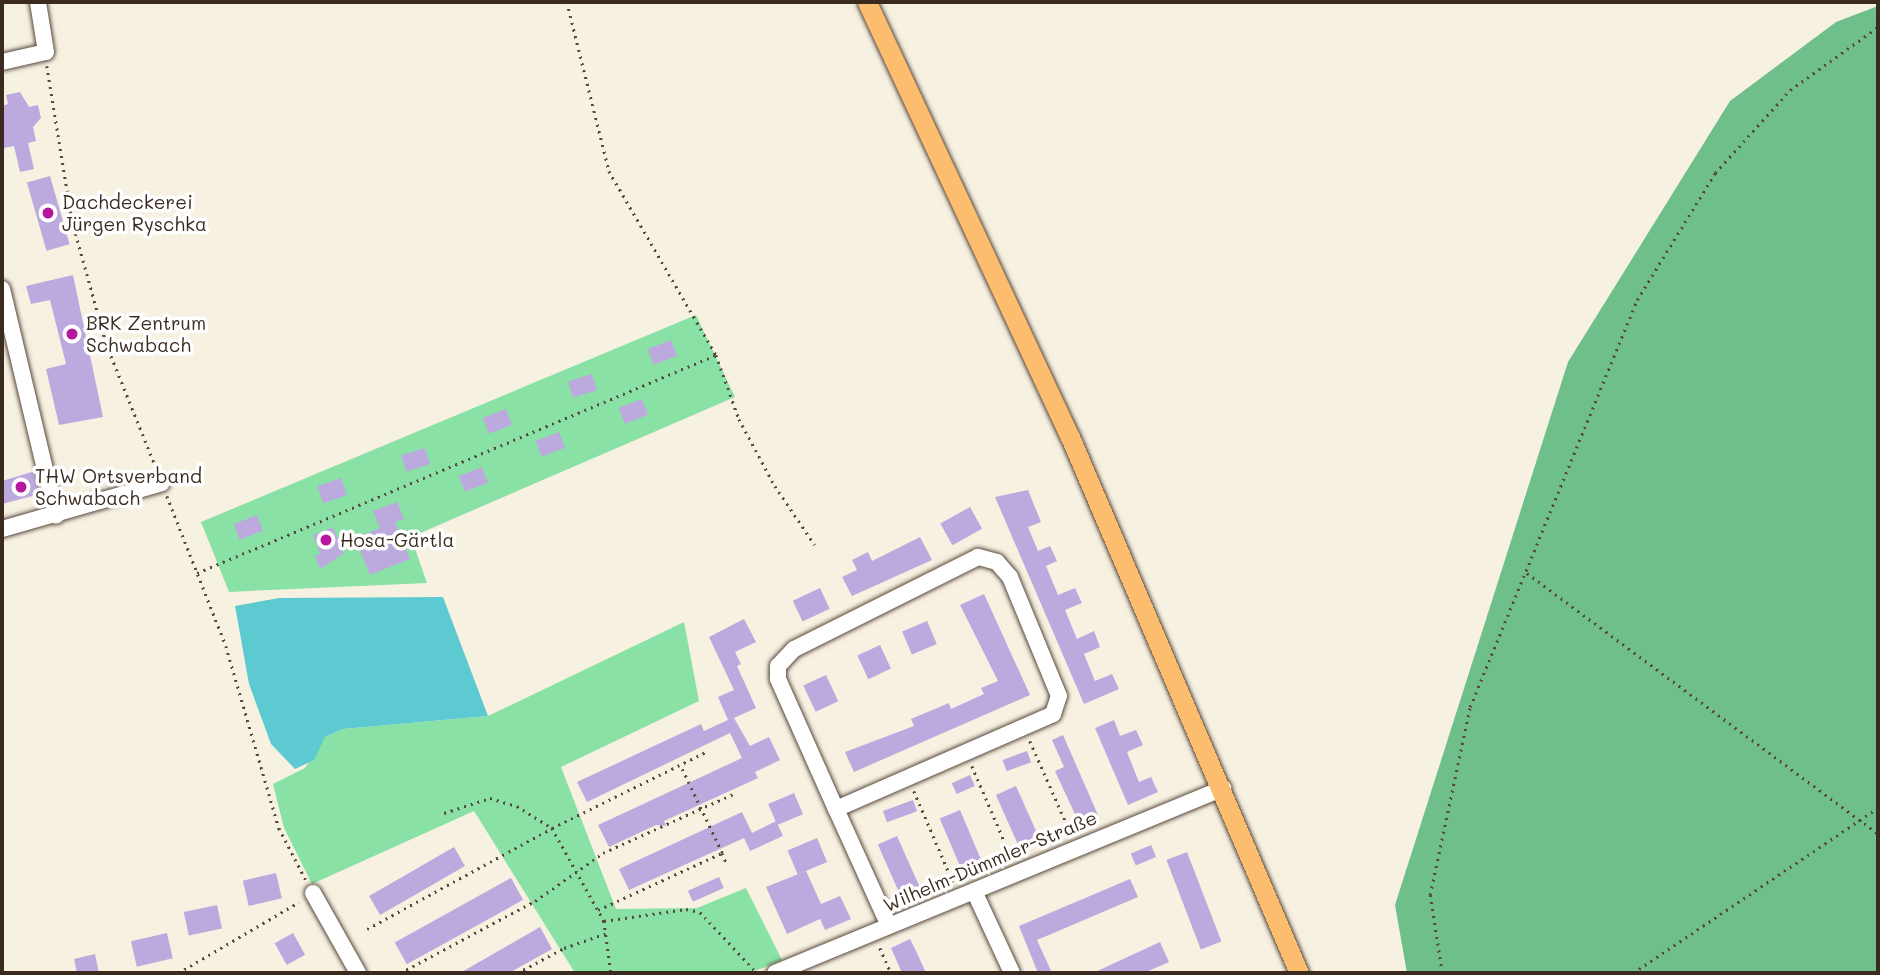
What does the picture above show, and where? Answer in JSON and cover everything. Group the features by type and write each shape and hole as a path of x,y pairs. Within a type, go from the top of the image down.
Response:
{"main road":[{"path":"867,2 1070,438 1223,788 1299,973"}],"street":[{"path":"2,62 46,52 38,2"},
{"path":"2,289 7,336 18,368 56,516"},
{"path":"2,372 18,368"},
{"path":"2,529 56,516 162,483"},
{"path":"836,810 1053,714 1059,696 1010,577 997,562 978,557 794,649 778,666 778,679 836,810 889,926"},
{"name":"Wilhelm-Dümmler-Straße","path":"775,973 967,895 1077,846 1223,788"},
{"path":"313,893 358,973"},
{"path":"967,895 1012,973"}],"path":[{"path":"567,2 610,171 716,355 739,419 815,545"},
{"path":"1442,973 1430,895 1470,707 1637,300 1715,173 1790,90 1878,27"},
{"path":"197,573 716,355"},
{"path":"1527,573 1878,834"},
{"path":"1023,726 1077,846"},
{"path":"367,929 552,828 708,751"},
{"path":"965,751 1017,872"},
{"path":"680,765 726,862"},
{"path":"908,776 967,895"},
{"path":"400,973 535,901 575,872 735,793"},
{"path":"444,813 490,798 517,806 552,828 604,921 611,973"},
{"path":"1633,973 1878,808"},
{"path":"598,910 722,853"},
{"path":"178,973 313,893"},
{"path":"604,921 685,909 700,912 757,973"},
{"path":"517,973 564,948 607,933"},
{"path":"873,933 891,973"}],"green space":[{"path":"1878,6 1878,973 1407,973 1395,905 1568,362 1730,101 1836,22"},
{"path":"696,315 735,397 411,537 427,583 229,592 201,522"},
{"path":"684,622 699,701 561,767 616,909 697,908 746,888 782,960 750,973 575,973 474,811 312,884 284,828 273,784 305,768 325,737 343,729 488,716"}],"water":[{"path":"443,597 488,716 343,729 325,737 314,760 295,769 271,744 249,684 235,606 279,598"}],"building":[{"path":"20,92 29,107 38,105 41,118 33,127 36,141 28,143 34,169 20,172 14,146 4,148 2,106 8,104 6,95"},
{"name":"Dachdeckerei Jürgen Ryschka","path":"50,176 70,244 46,251 27,183"},
{"name":"BRK Zentrum Schwabach","path":"73,275 103,417 59,425 46,369 66,364 50,300 31,304 26,286"},
{"path":"671,340 677,356 654,365 648,349"},
{"path":"592,374 597,390 573,398 568,381"},
{"path":"642,399 648,415 625,424 619,408"},
{"path":"506,409 512,425 489,434 483,418"},
{"path":"559,432 565,448 542,457 536,441"},
{"path":"425,448 430,464 406,472 401,455"},
{"path":"482,467 488,483 465,492 459,476"},
{"name":"THW Ortsverband Schwabach","path":"35,471 40,494 2,504 2,481"},
{"path":"341,478 347,495 323,503 317,486"},
{"path":"1028,490 1041,522 1028,527 1038,551 1050,546 1057,561 1046,566 1058,595 1075,588 1082,603 1065,610 1077,639 1094,631 1100,647 1084,654 1095,681 1112,674 1119,689 1084,704 995,497"},
{"path":"397,502 404,519 395,522 410,559 370,575 355,538 380,528 373,511"},
{"path":"970,507 982,529 952,545 940,523"},
{"path":"257,515 263,531 240,540 234,524"},
{"path":"333,527 344,553 320,569 315,556 320,554 313,535"},
{"path":"920,537 932,560 852,596 842,577 857,570 852,560 868,552 872,561"},
{"path":"820,588 830,609 803,622 793,601"},
{"path":"984,594 1030,695 854,772 845,752 914,726 911,719 949,703 951,709 984,694 981,688 998,681 960,605"},
{"path":"744,619 756,642 735,652 741,664 737,666 756,708 734,718 750,746 769,737 780,760 755,772 758,778 664,821 666,826 656,825 609,847 598,825 742,758 730,733 587,802 577,782 701,724 704,731 728,720 718,697 734,690 709,637"},
{"path":"927,621 937,644 912,655 902,632"},
{"path":"880,645 891,669 868,679 857,656"},
{"path":"826,675 838,701 816,712 803,686"},
{"path":"1114,720 1120,736 1136,730 1143,745 1127,752 1139,782 1151,777 1158,792 1128,805 1095,728"},
{"path":"1063,735 1098,815 1079,823 1055,771 1064,767 1052,740"},
{"path":"1027,751 1031,762 1007,771 1003,760"},
{"path":"970,775 975,786 957,794 952,783"},
{"path":"1016,786 1039,838 1019,847 996,795"},
{"path":"794,793 803,814 777,825 768,804"},
{"path":"913,800 917,811 887,822 883,811"},
{"path":"960,810 983,863 962,872 940,819"},
{"path":"742,812 752,833 776,821 783,836 750,851 744,838 629,890 619,869"},
{"path":"897,836 921,890 902,898 878,845"},
{"path":"817,838 827,862 798,874 788,851"},
{"path":"1151,845 1156,857 1136,866 1131,854"},
{"path":"454,847 465,866 380,915 369,896"},
{"path":"1187,852 1221,942 1201,950 1166,860"},
{"path":"806,871 821,904 840,896 851,919 825,930 820,919 787,934 766,887"},
{"path":"276,873 282,898 249,906 243,881"},
{"path":"719,877 724,888 693,902 688,891"},
{"path":"511,878 523,900 407,964 395,942"},
{"path":"1130,879 1138,897 1037,940 1052,973 1038,973 1019,926"},
{"path":"217,905 222,928 189,936 184,912"},
{"path":"540,927 552,949 509,973 460,973"},
{"path":"167,933 173,958 137,967 131,941"},
{"path":"293,933 305,955 287,965 275,943"},
{"path":"910,939 926,973 902,973 891,948"},
{"path":"1160,942 1169,962 1144,973 1093,973"},
{"path":"95,954 99,973 77,973 74,959"}],"place":[{"name":"Dachdeckerei Jürgen Ryschka","path":"48,213"},
{"name":"BRK Zentrum Schwabach","path":"72,334"},
{"name":"THW Ortsverband Schwabach","path":"21,487"},
{"name":"Hosa-Gärtla","path":"326,540"}]}
